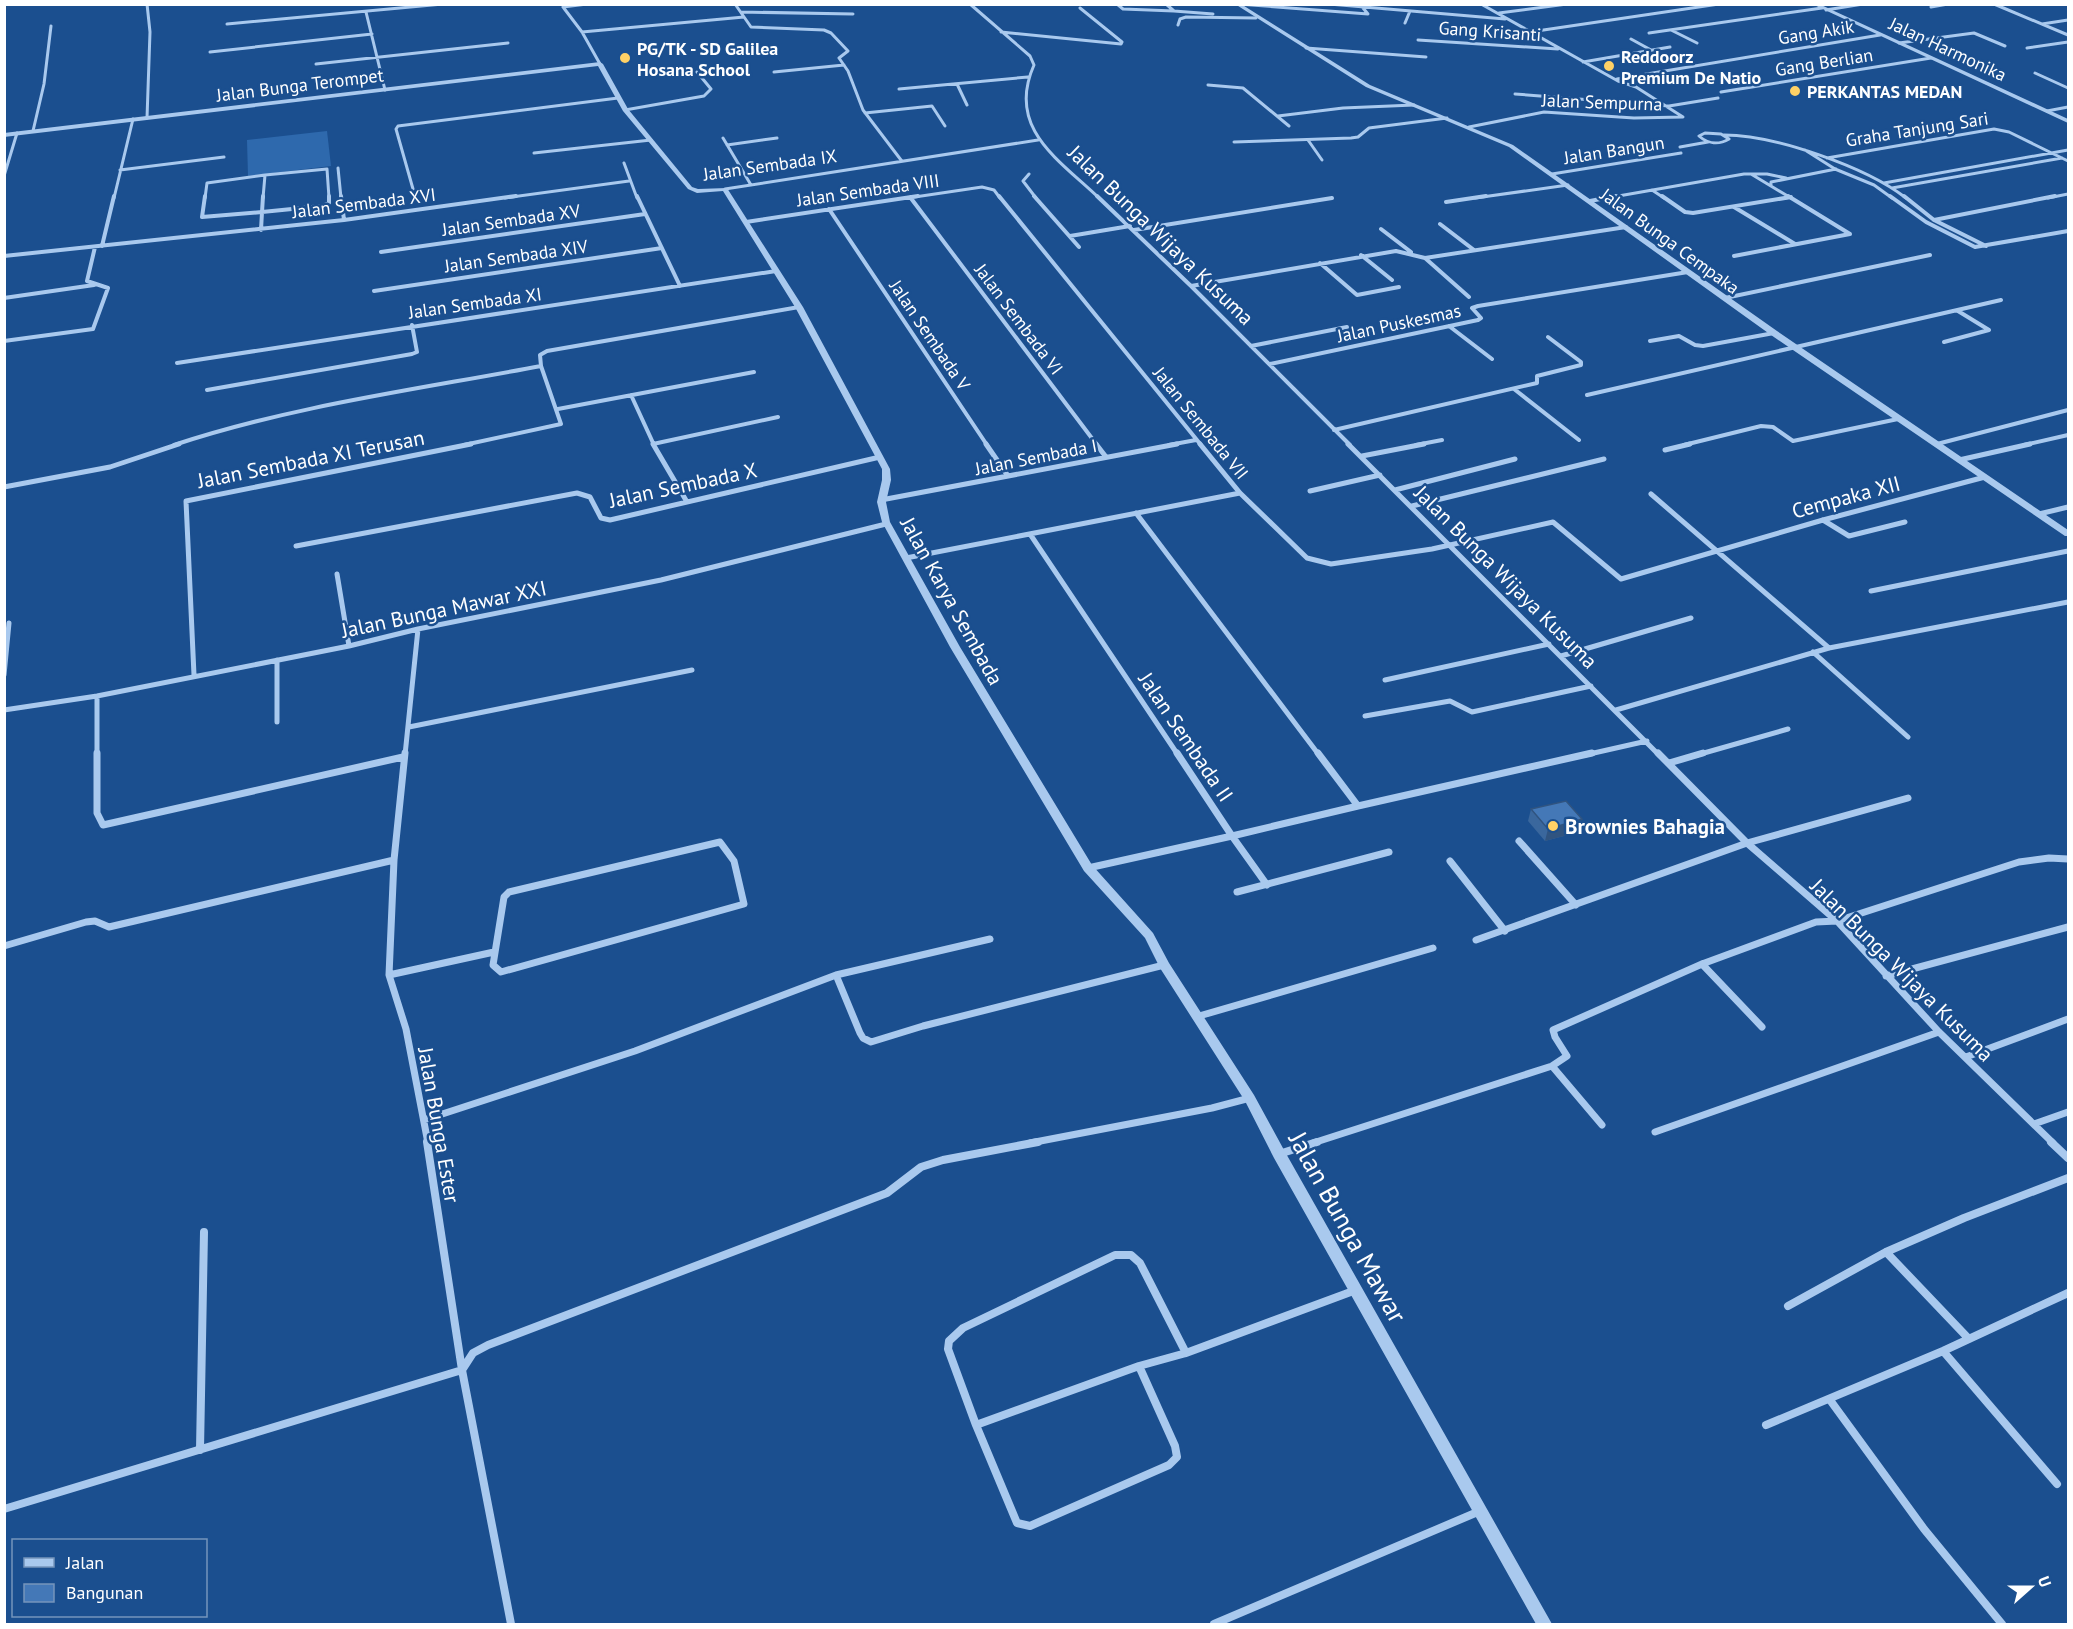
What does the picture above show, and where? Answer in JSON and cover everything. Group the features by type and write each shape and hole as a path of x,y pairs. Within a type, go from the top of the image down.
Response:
{"street":[{"path":"147,4 150,32 147,118"},
{"path":"227,24 443,4"},
{"name":"Jalan Sembada IX","path":"587,4 563,7 582,32 626,110 690,188 725,189 1038,140"},
{"path":"735,4 753,27 828,31 848,51 840,57 865,113 901,160"},
{"name":"Jalan Bunga Wijaya Kusuma","path":"970,4 1030,56 1034,65 1028,77 1023,102 1027,118 1038,140 1132,228 1270,364 1747,843 1837,921 1939,1032 2068,1158"},
{"path":"1117,4 1126,9 1220,14"},
{"path":"1166,4 1174,12"},
{"path":"1237,4 1368,14 1363,8"},
{"name":"Jalan Bunga Cempaka","path":"1237,4 1368,86 1501,141 1568,185 1898,419 2068,534"},
{"path":"1329,4 1508,19"},
{"name":"Jalan Sempurna","path":"1469,127 1544,112 1634,118 1683,117 1636,87 1615,80 1481,4"},
{"path":"1498,14 1567,4"},
{"path":"1530,32 1719,4"},
{"name":"Jalan Harmonika","path":"1814,4 2068,121"},
{"path":"1648,33 1863,4"},
{"path":"1931,7 1948,4"},
{"path":"1994,4 2068,35"},
{"path":"1001,32 1121,44 1122,42 1080,8"},
{"path":"1405,23 1410,11"},
{"path":"366,12 385,90"},
{"path":"741,12 853,14"},
{"path":"582,32 744,17"},
{"path":"1178,24 1180,19 1186,17 1257,18"},
{"path":"2042,25 2068,20"},
{"path":"33,131 44,84 51,26"},
{"path":"1671,30 1697,43"},
{"path":"1899,43 1968,33 1978,34 2005,46"},
{"path":"210,52 372,34"},
{"name":"Gang Akik","path":"1615,80 1880,35"},
{"path":"1631,39 1651,50"},
{"name":"Gang Krisanti","path":"1418,40 1561,50"},
{"path":"2027,48 2068,42"},
{"path":"316,64 508,43"},
{"path":"1583,62 1670,47"},
{"path":"1306,48 1426,57"},
{"name":"Gang Berlian","path":"1721,92 1931,58"},
{"name":"Jalan Bunga Terompet","path":"4,135 600,64"},
{"path":"774,72 844,65"},
{"path":"626,110 704,96 711,89 697,72"},
{"path":"2035,74 2068,88"},
{"path":"899,89 1028,77"},
{"path":"2055,83 2068,80"},
{"path":"957,84 967,105"},
{"path":"1208,85 1243,88 1289,126"},
{"path":"1515,94 1668,106 1718,98"},
{"path":"413,189 396,129 398,126 618,98"},
{"path":"1278,116 1343,108 1414,105"},
{"path":"865,113 932,106 945,126"},
{"path":"2047,111 2068,107"},
{"path":"1234,142 1355,138 1369,129 1447,118"},
{"path":"102,246 133,119"},
{"name":"Graha Tanjung Sari","path":"1818,159 1994,129 2009,132 2062,158"},
{"path":"4,176 17,133"},
{"path":"1709,142 1700,138 1700,135 1708,133 1755,136 1827,158 1884,183 1934,220 1987,246"},
{"path":"1680,147 1709,142 1724,143 1728,140 1724,135"},
{"path":"723,138 751,185"},
{"path":"727,145 777,138"},
{"path":"534,153 651,140"},
{"path":"1308,140 1322,160"},
{"path":"1805,150 1835,169 1874,185 1926,222 1973,247 2068,231"},
{"path":"1874,185 2068,150"},
{"name":"Jalan Bangun","path":"1552,174 1681,153"},
{"path":"120,170 224,157"},
{"path":"1881,190 2062,158 2068,159"},
{"path":"624,163 629,181 680,286"},
{"path":"1771,185 1771,182 1792,176 1845,167"},
{"path":"1976,167 1985,171"},
{"path":"339,168 344,220"},
{"path":"327,169 329,203 262,212 202,217 207,183 327,169"},
{"path":"1029,174 1023,182 1025,186 1079,248"},
{"path":"1590,201 1750,174 1786,178"},
{"path":"1734,256 1850,234 1750,174"},
{"path":"261,230 265,175"},
{"name":"Jalan Sembada XVI","path":"4,256 261,230 629,181"},
{"path":"1446,202 1568,185"},
{"name":"Jalan Sembada VIII","path":"746,222 982,187 994,190"},
{"name":"Jalan Karya Sembada","path":"725,189 799,307 879,457 888,478 881,500 886,524 955,647 1088,868"},
{"name":"Jalan Sembada VII","path":"906,558 1240,493 994,190"},
{"path":"1652,190 1687,213 1696,214 1791,197"},
{"path":"1926,222 2068,194"},
{"name":"Jalan Sembada VI","path":"910,197 1106,457"},
{"path":"1070,236 1332,198"},
{"path":"1734,207 1795,244"},
{"name":"Jalan Sembada V","path":"829,208 1008,476"},
{"name":"Jalan Sembada XV","path":"381,252 645,214"},
{"path":"1440,224 1474,250"},
{"path":"1191,286 1361,255 1396,251 1425,258 1626,227"},
{"path":"1381,229 1414,255"},
{"path":"4,341 93,329 108,288 87,281 94,247"},
{"name":"Jalan Sembada XIV","path":"374,291 662,248"},
{"path":"1361,255 1392,280"},
{"path":"1725,298 1930,255"},
{"path":"1425,258 1469,297"},
{"path":"1320,263 1357,295 1399,287"},
{"name":"Jalan Sembada XI","path":"177,363 412,325 776,271"},
{"name":"Jalan Puskesmas","path":"1270,364 1480,320 1472,308 1478,306 1688,272"},
{"path":"4,298 98,285"},
{"path":"1587,395 2001,300"},
{"path":"754,372 558,409 541,366 540,355 556,349 799,307"},
{"path":"1944,342 1989,330 1957,311"},
{"path":"207,390 412,354 417,352 412,325"},
{"path":"1449,326 1492,359"},
{"path":"1251,346 1347,327"},
{"path":"1650,341 1679,336 1695,345 1703,346 1774,333"},
{"path":"1335,430 1537,383 1539,375 1581,365 1581,362 1548,337"},
{"path":"4,487 110,466 193,438 244,424 541,366"},
{"path":"1514,388 1579,440"},
{"path":"631,394 653,444 687,502"},
{"name":"Jalan Sembada XI Terusan","path":"195,675 186,501 554,427 561,423 558,409"},
{"path":"1936,444 2068,410"},
{"path":"653,444 778,417"},
{"path":"1665,450 1761,426 1773,428 1793,441 1898,419"},
{"path":"1959,460 2068,435"},
{"name":"Jalan Sembada I","path":"881,500 1196,440"},
{"path":"1362,456 1442,440"},
{"name":"Jalan Sembada X","path":"296,546 577,493 590,496 604,520 636,516 879,457"},
{"path":"1395,490 1515,459"},
{"path":"1412,506 1604,459"},
{"path":"1310,491 1380,475"},
{"name":"Cempaka XII","path":"1451,545 1556,523 1621,579 1823,520 1985,477"},
{"path":"1240,493 1307,558 1321,563 1331,564 1451,545"},
{"path":"1651,494 1829,648"},
{"path":"2039,514 2068,507"},
{"path":"1136,513 1358,806"},
{"path":"1823,520 1849,536 1905,522"},
{"name":"Jalan Bunga Mawar XXI","path":"4,710 97,696 349,646 418,629 661,580 886,524"},
{"name":"Jalan Sembada II","path":"1030,534 1267,885"},
{"path":"1871,591 2068,551"},
{"path":"337,574 349,646"},
{"path":"1616,710 1829,648 2068,602"},
{"path":"1561,656 1691,618"},
{"path":"4,675 9,623"},
{"name":"Jalan Bunga Ester","path":"418,629 394,860 389,975 406,1029 424,1120 462,1370 511,1624"},
{"path":"1385,680 1549,644"},
{"path":"1813,652 1908,737"},
{"path":"277,660 277,722"},
{"path":"409,727 692,670"},
{"path":"1365,716 1450,701 1472,712 1591,686"},
{"path":"97,696 97,813 104,825 403,757"},
{"path":"1669,763 1788,729"},
{"path":"1088,868 1647,741"},
{"path":"1476,940 1747,843 1908,798"},
{"path":"1519,841 1576,905"},
{"path":"720,842 736,865 744,904 501,972 493,965 494,952 504,897 508,892 720,842"},
{"path":"1237,892 1389,852"},
{"path":"1279,1154 1552,1066 1567,1056 1566,1050 1553,1034 1553,1030 1702,964 1816,922 1837,921 2019,862 2049,858 2068,859"},
{"path":"4,946 86,922 95,921 109,927 394,860"},
{"path":"1450,861 1505,931"},
{"name":"Jalan Bunga Mawar","path":"1088,868 1149,936 1164,965 1250,1098 1279,1154 1544,1624"},
{"path":"1886,976 2068,927"},
{"path":"424,1120 635,1051 836,975 990,939"},
{"path":"1199,1016 1433,948"},
{"path":"389,975 494,952"},
{"path":"1702,964 1762,1027"},
{"path":"836,975 860,1033 863,1038 871,1042 923,1026 1164,965"},
{"path":"1965,1057 2068,1019"},
{"path":"1655,1132 1939,1032"},
{"path":"1552,1066 1602,1125"},
{"path":"4,1509 462,1370 473,1353 488,1345 887,1193 921,1167 943,1160 1212,1108 1250,1098"},
{"path":"2034,1124 2068,1112"},
{"path":"1788,1306 1886,1252 1964,1218 2068,1178"},
{"path":"200,1450 204,1232"},
{"path":"1886,1252 1968,1338"},
{"path":"1139,1366 1175,1446 1177,1457 1170,1464 1030,1526 1017,1523 976,1425 948,1349 950,1341 963,1328 1115,1255 1131,1255 1140,1263 1186,1353"},
{"path":"976,1425 1139,1366 1186,1353 1356,1290"},
{"path":"1766,1425 1943,1351 2068,1293"},
{"path":"1943,1351 2056,1484"},
{"path":"1830,1400 1924,1529 2002,1624"},
{"path":"1214,1624 1480,1511"}],"shaded area":[{"path":"327,131 331,166 248,176 247,140"}],"building":[{"path":"1566,801 1582,819 1548,829 1531,809"}],"place":[{"name":"PG/TK - SD Galilea Hosana School","path":"625,58"},
{"name":"Reddoorz Premium De Natio","path":"1609,66"},
{"name":"PERKANTAS MEDAN","path":"1795,91"},
{"name":"Brownies Bahagia","path":"1553,826"}]}
